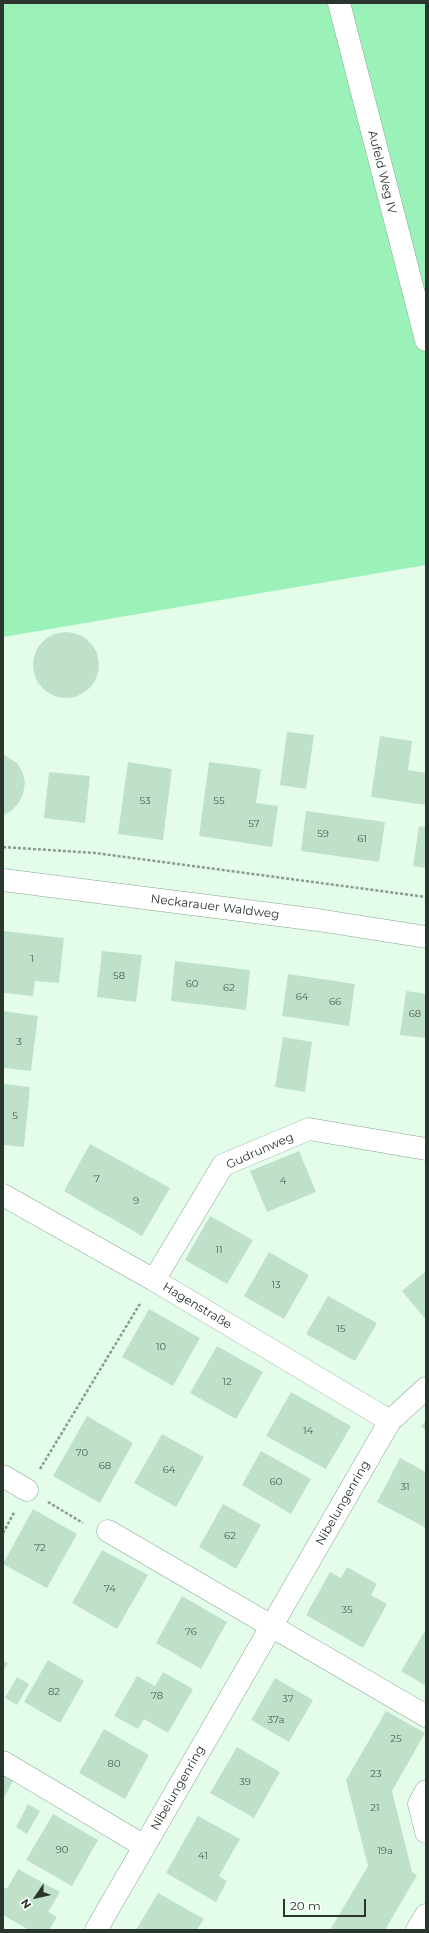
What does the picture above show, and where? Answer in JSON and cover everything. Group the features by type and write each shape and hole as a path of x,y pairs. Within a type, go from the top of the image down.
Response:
{"street":[{"name":"Aufeld Weg IV","path":"339,3 426,340"},
{"name":"Neckarauer Waldweg","path":"3,880 318,920 426,937"},
{"name":"Gudrunweg","path":"154,1280 223,1165 309,1128 426,1149"},
{"name":"Hagenstraße","path":"3,1195 154,1280 390,1420"},
{"name":"Nibelungenring","path":"96,1930 390,1420 426,1388"},
{"path":"3,1476 27,1490"},
{"path":"108,1531 426,1716"},
{"path":"3,1762 144,1846"},
{"path":"426,1791 419,1804 426,1832"},
{"path":"417,1930 426,1915"}],"path":[{"path":"3,847 95,853 426,897"},
{"path":"3,1534 27,1490 154,1280"},
{"path":"27,1490 91,1528 108,1531"}],"green space":[{"path":"3,3 426,3 426,565 3,637"}],"building":[{"path":"66,632 78,635 89,642 96,653 99,665 96,677 89,688 78,695 66,698 54,695 43,688 36,677 33,665 36,653 43,642 54,635"},
{"path":"287,732 314,735 306,789 280,785"},
{"path":"380,736 412,741 408,770 426,773 426,805 371,797"},
{"path":"3,754 17,763 23,773 25,783 23,794 18,804 11,811 3,815"},
{"path":"128,762 172,769 163,840 118,834"},
{"path":"209,762 261,769 256,803 278,806 272,847 199,836"},
{"path":"49,772 90,776 85,823 44,818"},
{"path":"306,811 385,822 379,862 301,851"},
{"path":"419,826 426,827 426,868 413,866"},
{"path":"3,931 64,938 59,983 35,981 33,996 3,993"},
{"path":"102,951 142,955 136,1002 97,997"},
{"path":"175,961 250,970 246,1010 171,1001"},
{"path":"288,974 355,984 349,1026 282,1016"},
{"path":"406,991 426,994 426,1038 400,1035"},
{"path":"3,1011 38,1016 31,1071 3,1068"},
{"path":"283,1037 312,1042 305,1092 275,1087"},
{"path":"3,1084 30,1087 24,1147 3,1145"},
{"path":"90,1144 170,1188 142,1236 64,1191"},
{"path":"299,1151 316,1192 267,1212 250,1171"},
{"path":"210,1216 253,1240 227,1284 185,1260"},
{"path":"269,1252 309,1275 284,1319 244,1296"},
{"path":"426,1271 426,1320 402,1291"},
{"path":"328,1296 377,1323 355,1361 306,1334"},
{"path":"149,1309 200,1338 173,1386 122,1357"},
{"path":"217,1346 263,1372 236,1419 190,1393"},
{"path":"291,1392 351,1426 326,1469 266,1436"},
{"path":"87,1416 133,1443 100,1503 53,1476"},
{"path":"426,1421 426,1431 421,1426"},
{"path":"162,1434 204,1457 176,1507 134,1483"},
{"path":"261,1451 311,1479 291,1514 242,1485"},
{"path":"400,1458 426,1472 426,1528 377,1502"},
{"path":"223,1504 261,1525 236,1569 199,1547"},
{"path":"33,1509 77,1534 47,1588 3,1564"},
{"path":"102,1550 148,1575 117,1629 72,1603"},
{"path":"347,1567 377,1584 371,1595 387,1604 363,1648 306,1615 330,1572 341,1578"},
{"path":"182,1596 227,1622 201,1669 156,1643"},
{"path":"426,1629 426,1686 401,1671"},
{"path":"48,1660 84,1681 60,1723 24,1702"},
{"path":"3,1661 8,1663 3,1671"},
{"path":"163,1672 193,1689 168,1733 144,1719 138,1729 114,1716 137,1676 155,1686"},
{"path":"17,1677 29,1684 17,1705 5,1698"},
{"path":"275,1678 313,1700 289,1742 251,1720"},
{"path":"386,1711 425,1733 392,1791 412,1872 417,1875 385,1930 330,1930 368,1866 346,1780"},
{"path":"104,1729 149,1755 125,1799 79,1773"},
{"path":"237,1747 280,1772 254,1818 210,1793"},
{"path":"3,1775 13,1781 3,1799"},
{"path":"28,1804 40,1811 27,1834 16,1827"},
{"path":"53,1814 98,1840 72,1886 26,1860"},
{"path":"198,1816 240,1839 219,1876 227,1881 216,1902 166,1873"},
{"path":"18,1869 60,1892 48,1912 57,1917 49,1930 29,1930 3,1915 3,1886 7,1889"},
{"path":"158,1893 204,1919 197,1930 136,1930"}]}
